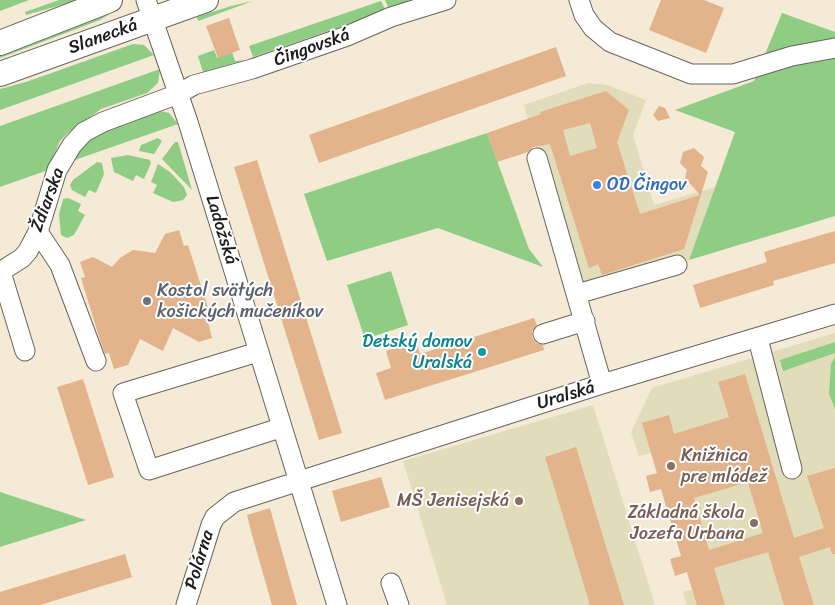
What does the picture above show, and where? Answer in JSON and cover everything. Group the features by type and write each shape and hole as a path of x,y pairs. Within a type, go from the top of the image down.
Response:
{"main road":[{"name":"Slanecká","path":"0,43 110,0"},
{"name":"Slanecká","path":"0,74 150,9 206,0"}],"street":[{"name":"Čingovská","path":"178,94 202,82 244,71 347,36 391,17 446,0"},
{"path":"579,0 584,15 593,28 610,42 691,74 710,76 733,74 792,56 835,48"},
{"name":"Ladožská","path":"150,9 337,605"},
{"name":"Ždiarska","path":"1,272 22,258 38,232 57,170 72,144 84,132 124,113 178,94"},
{"path":"537,158 602,384"},
{"path":"38,232 60,265 96,361"},
{"path":"577,294 677,264"},
{"path":"1,272 25,351"},
{"name":"Uralská","path":"298,481 602,384 758,339 835,314"},
{"path":"543,334 585,321"},
{"path":"758,339 792,469"},
{"path":"258,352 124,393 149,470 280,428"},
{"name":"Polárna","path":"186,605 210,525 215,517 234,502 298,481"},
{"path":"391,583 399,605"}],"shaded area":[{"path":"588,83 607,85 646,100 633,135 654,205 715,187 689,260 577,294 524,105"},
{"name":"Základná škola Jozefa Urbana","path":"835,333 835,605 687,605 683,592 692,590 651,453 639,456 631,432 652,388"},
{"name":"MŠ Jenisejská","path":"593,405 655,605 447,605 403,461"}],"green space":[{"path":"0,0 29,0 0,11"},
{"path":"59,0 79,0 26,15 25,12"},
{"path":"385,0 415,0 389,9"},
{"path":"253,1 198,21 197,17"},
{"path":"381,1 386,11 253,57 249,46"},
{"path":"114,11 100,20 0,58 0,53"},
{"path":"782,13 835,32 835,216 689,260 735,132 675,110 754,81"},
{"path":"133,44 144,45 154,55 0,110 0,89 29,81"},
{"path":"214,50 217,58 232,52 235,61 245,60 203,72 198,56"},
{"path":"160,69 158,83 147,93 101,109 68,133 60,141 48,170 0,187 0,126"},
{"path":"157,110 169,113 178,124 69,162 70,158 99,131"},
{"path":"487,133 529,249 543,267 438,228 327,261 304,194"},
{"path":"158,138 162,141 154,154 139,151 141,145"},
{"path":"175,142 178,142 192,190 162,159"},
{"path":"128,155 150,160 151,163 144,179 136,175 133,181 114,172 111,158"},
{"path":"97,162 102,163 104,174 96,193 89,190 85,197 72,190 70,185 73,180"},
{"path":"158,164 170,172 184,187 187,195 183,200 173,202 153,193 157,185 151,182"},
{"path":"68,198 81,204 78,211 85,215 74,235 67,238 61,235 59,214 63,199"},
{"path":"391,271 408,325 365,339 347,285"},
{"path":"835,342 835,353 783,371 780,360"},
{"path":"835,357 835,409 829,394 831,364"},
{"path":"0,492 86,520 0,547"}],"building":[{"path":"661,0 704,0 724,8 706,53 649,30"},
{"path":"229,18 240,50 218,58 206,26"},
{"path":"556,47 566,76 319,163 309,135"},
{"path":"606,91 629,110 617,142 640,214 700,195 685,178 687,170 680,163 683,152 694,148 704,157 701,166 708,172 684,249 602,275 598,264 589,268 550,144 533,147 528,152 497,162 487,133 541,114 540,112","holes":["590,123 597,148 570,156 563,130"]},
{"path":"659,106 665,108 670,118 658,121 653,115"},
{"path":"257,160 342,433 319,440 234,167"},
{"name":"Kostol svätých košických mučeníkov","path":"179,230 184,246 188,245 212,320 208,322 212,338 199,342 173,328 163,351 140,339 128,365 114,369 109,353 105,354 99,337 81,278 85,277 80,262 93,257 112,267 120,258 133,250 155,253 165,234"},
{"path":"835,231 835,263 773,281 774,285 700,308 693,285 767,262 764,252"},
{"name":"Detský domov Uralská","path":"534,318 537,325 532,331 532,337 536,343 543,345 544,350 385,400 376,373 391,368 386,351 416,341 420,354"},
{"path":"745,374 794,538 824,528 807,476 835,468 835,554 832,554 830,547 799,557 814,605 784,605 768,552 714,568 725,605 697,605 687,572 675,576 670,559 681,556 661,489 650,492 646,476 657,473 642,423 669,415 674,434 729,417 718,382","holes":["748,482 763,533 709,550 694,498"]},
{"path":"83,379 114,477 88,485 57,387"},
{"path":"576,447 624,605 590,605 545,457"},
{"path":"381,477 390,507 341,522 332,491"},
{"path":"270,508 297,605 272,605 252,535 247,515"},
{"path":"125,554 132,577 40,605 0,605 0,592"}],"place":[{"name":"OD Čingov","path":"597,185"},
{"name":"Kostol svätých košických mučeníkov","path":"147,301"},
{"name":"Detský domov Uralská","path":"482,352"},
{"name":"Knižnica pre mládež","path":"671,466"},
{"name":"MŠ Jenisejská","path":"519,501"},
{"name":"Základná škola Jozefa Urbana","path":"754,523"}]}
